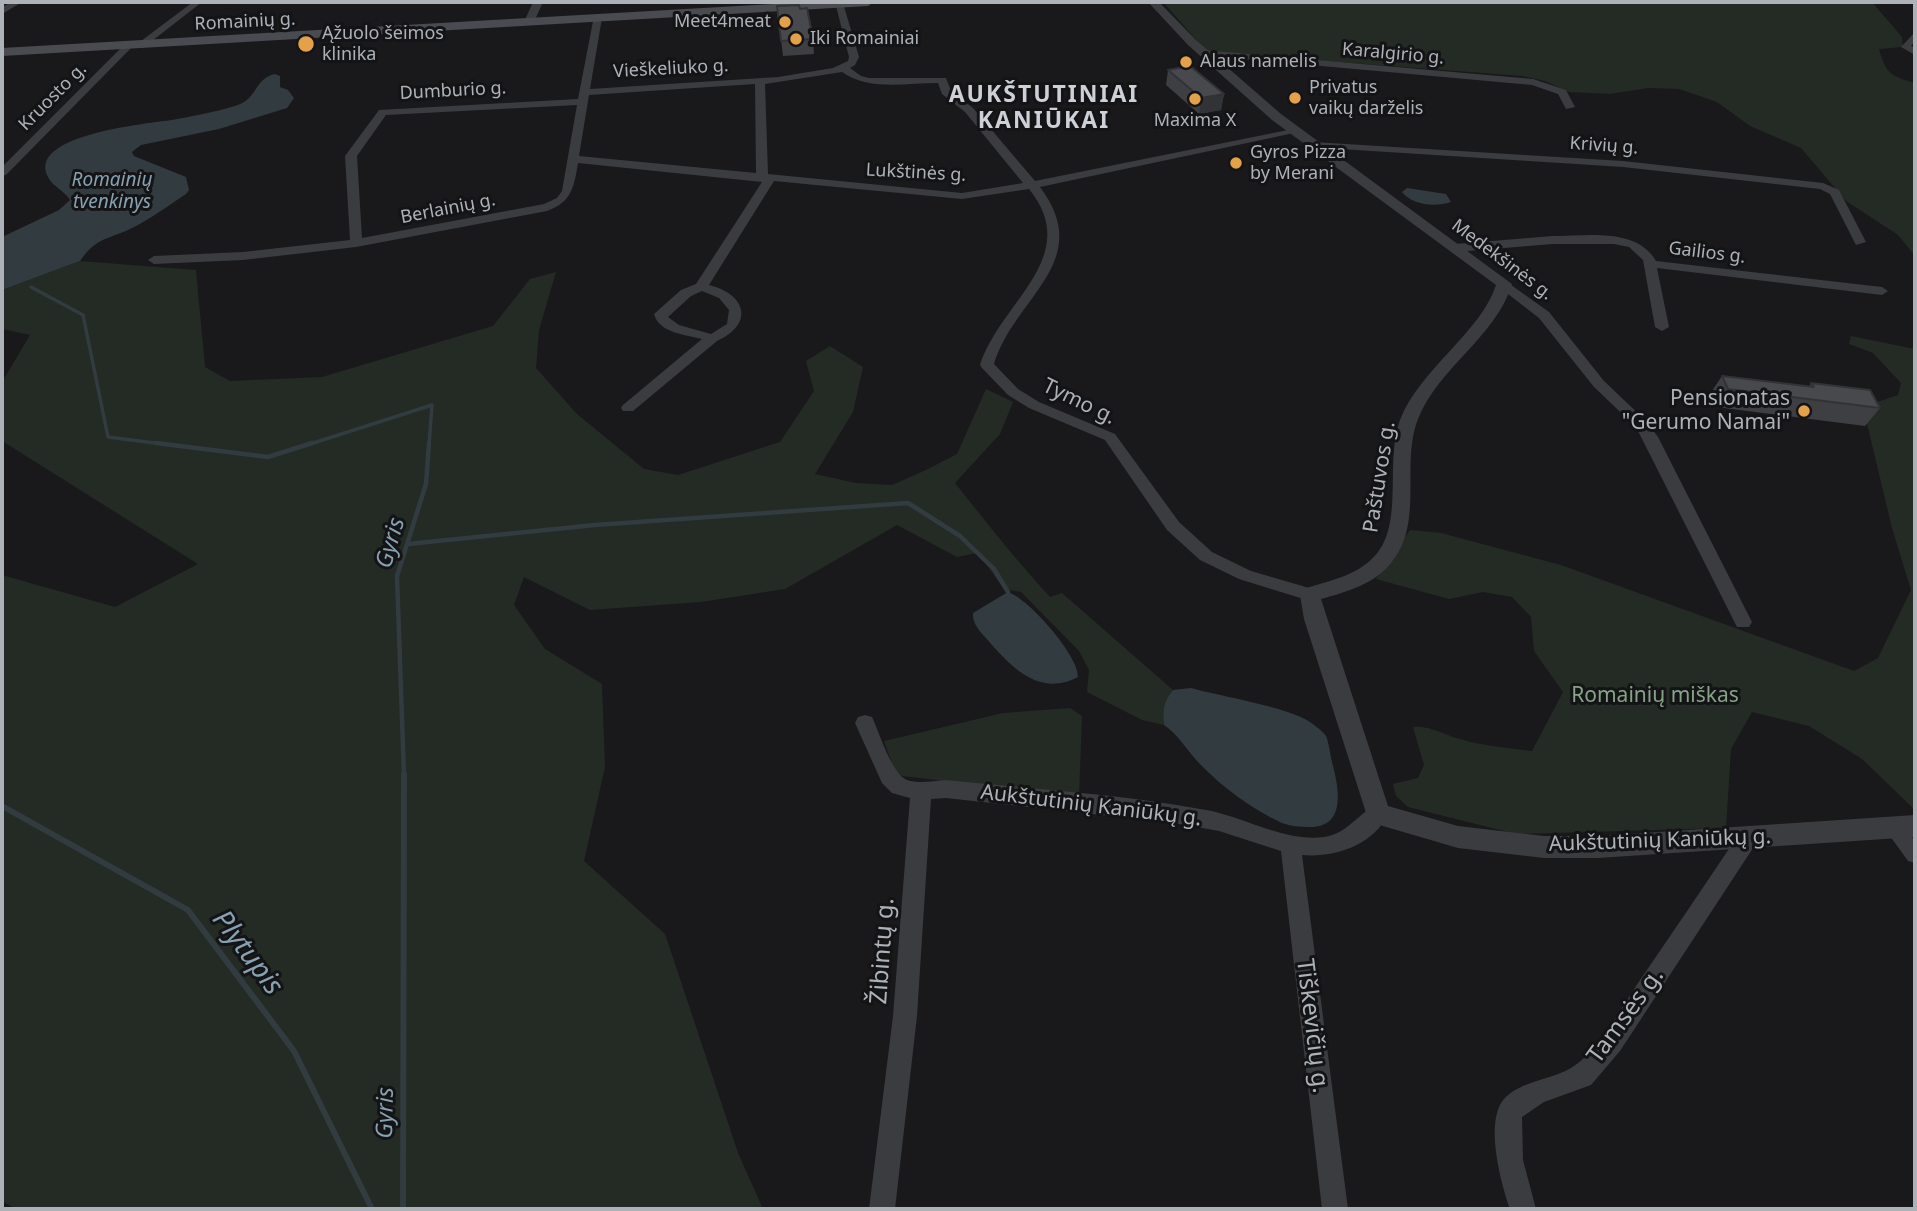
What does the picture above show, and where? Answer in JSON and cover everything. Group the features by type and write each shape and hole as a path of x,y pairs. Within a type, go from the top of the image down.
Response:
{"main road":[{"name":"Romainių g.","path":"2,52 868,2"}],"street":[{"path":"2,11 18,2"},
{"name":"Kruosto g.","path":"2,173 134,46 198,2"},
{"path":"528,22 538,2"},
{"name":"Medekšinės g.","path":"1153,2 1203,53 1294,130 1544,315 1599,384 1641,424 1650,437 1742,622"},
{"path":"839,4 854,57 852,63 844,68 857,78 869,81 942,80 946,92 969,110 1023,177 1033,185"},
{"name":"Berlainių g.","path":"154,260 243,256 356,243 547,207 565,196 597,18"},
{"path":"1915,35 1906,47 1915,52"},
{"name":"Karalgirio g.","path":"1203,53 1533,82 1562,92 1570,107"},
{"name":"Vieškeliuko g.","path":"583,97 804,77 844,68"},
{"name":"Vieškeliuko g.","path":"760,81 766,179"},
{"name":"Dumburio g.","path":"356,243 351,156 383,112 583,97"},
{"name":"Lukštinės g.","path":"573,159 946,196 1033,185 1294,130"},
{"name":"Krivių g.","path":"1313,145 1623,164 1823,186 1835,192 1860,242"},
{"path":"701,287 766,179"},
{"name":"Tymo g.","path":"1033,185 1051,213 1056,233 1049,261 1001,329 989,350 987,365 1013,392 1034,405 1110,437 1173,526 1206,556 1245,575 1310,595"},
{"name":"Gailios g.","path":"1455,248 1553,240 1614,240 1641,248 1651,264 1882,291"},
{"path":"1651,264 1662,327"},
{"name":"Paštuvos g.","path":"1310,595 1351,582 1374,568 1391,549 1400,519 1409,420 1459,348 1500,299 1504,284"},
{"path":"628,408 712,338 725,332 737,317 738,309 734,302 701,287 686,293 665,308 661,318 674,328 712,338"},
{"path":"1310,595 1315,619 1378,814"},
{"path":"865,723 889,777 899,787 921,791"},
{"name":"Aukštutinių Kaniūkų g.","path":"921,791 946,789 1208,819 1315,847 1346,841 1364,829 1378,814 1458,836 1544,847 1598,847 1905,828"},
{"name":"Žibintų g.","path":"882,1209 905,1016 921,791"},
{"path":"1905,828 1915,854"},
{"name":"Tamsės g.","path":"1523,1209 1511,1176 1506,1140 1510,1110 1536,1092 1582,1076 1612,1043 1748,838"},
{"name":"Tiškevičių g.","path":"1290,842 1335,1209"}],"green space":[{"path":"1163,2 1872,2 1902,37 1903,47 1879,49 1884,64 1895,76 1915,83 1915,256 1898,235 1846,201 1801,148 1750,126 1717,102 1679,89 1648,88 1610,94 1569,92 1545,81 1522,76 1207,52"},
{"path":"80,261 196,270 205,367 230,381 322,377 493,326 530,279 556,272 539,330 536,368 577,414 644,469 678,475 780,442 814,391 806,361 830,346 863,367 853,412 815,474 856,483 892,485 926,470 957,454 986,389 1013,402 1000,434 955,483 1050,597 1062,593 1173,690 1164,706 1164,725 1142,720 1087,692 1089,670 1079,651 1021,592 1004,589 978,553 957,557 897,525 785,589 701,602 590,610 524,577 514,605 545,649 602,684 605,767 584,861 665,934 738,1153 763,1209 16,1209 2,1201 2,575 115,607 198,564 2,441 2,382 30,335 2,329 2,290"},
{"name":"Romainių miškas","path":"1851,336 1915,349 1915,810 1862,759 1809,726 1752,712 1731,749 1726,828 1516,834 1408,807 1396,796 1393,784 1418,778 1424,765 1413,727 1431,729 1496,747 1532,751 1563,692 1534,651 1531,617 1512,597 1483,592 1449,599 1376,579 1410,530 1441,533 1561,565 1854,671 1878,658 1911,590 1892,528 1863,407 1898,395 1901,383 1873,353 1849,344"},
{"path":"1070,708 1082,716 1079,796 902,776 895,772 884,741 1003,713"}],"water":[{"name":"Romainių tvenkinys","path":"275,74 280,76 280,87 288,90 294,98 287,108 219,129 141,145 132,152 134,156 186,177 189,190 186,194 141,223 98,243 80,261 2,290 2,237 59,210 70,200 48,177 46,162 55,150 72,141 118,128 188,117 235,106 248,99 263,80"},
{"path":"1407,188 1446,194 1451,202 1439,205 1418,203 1402,192"},
{"path":"1008,592 1028,605 1051,629 1070,656 1078,677 1053,684 1030,678 1010,664 982,634 974,622 973,613"},
{"path":"1191,688 1286,711 1310,722 1323,732 1328,742 1338,794 1335,814 1330,821 1321,826 1309,827 1282,823 1249,805 1209,773 1164,725 1164,706 1170,694 1173,690"}],"building":[{"path":"799,5 800,9 807,8 813,39 781,41 777,6"},
{"path":"1190,66 1224,94 1201,98 1168,70"},
{"path":"1722,376 1814,387 1811,383 1870,390 1880,408 1728,389"}],"waterway":[{"name":"Gyris","path":"31,287 83,315 108,437 170,445"},
{"name":"Gyris","path":"307,445 432,405 429,445"},
{"name":"Gyris","path":"156,443 268,457 312,443"},
{"name":"Gyris","path":"404,776 397,576 426,484 429,443"},
{"path":"408,544 595,525 908,503 960,536 994,569 1008,592"},
{"name":"Gyris","path":"403,1209 404,776"},
{"name":"Plytupis","path":"2,806 188,910 294,1051 372,1209"}],"place":[{"name":"Meet4meat","path":"785,22"},
{"name":"Iki Romainiai","path":"796,39"},
{"name":"Ąžuolo šeimos klinika","path":"306,44"},
{"name":"Alaus namelis","path":"1186,62"},
{"name":"Privatus vaikų darželis","path":"1295,98"},
{"name":"Maxima X","path":"1195,99"},
{"name":"Gyros Pizza by Merani","path":"1236,163"},
{"name":"Pensionatas \"Gerumo Namai\"","path":"1804,411"}],"district":[{"name":"AUKŠTUTINIAI KANIŪKAI","path":"1044,108"}]}
